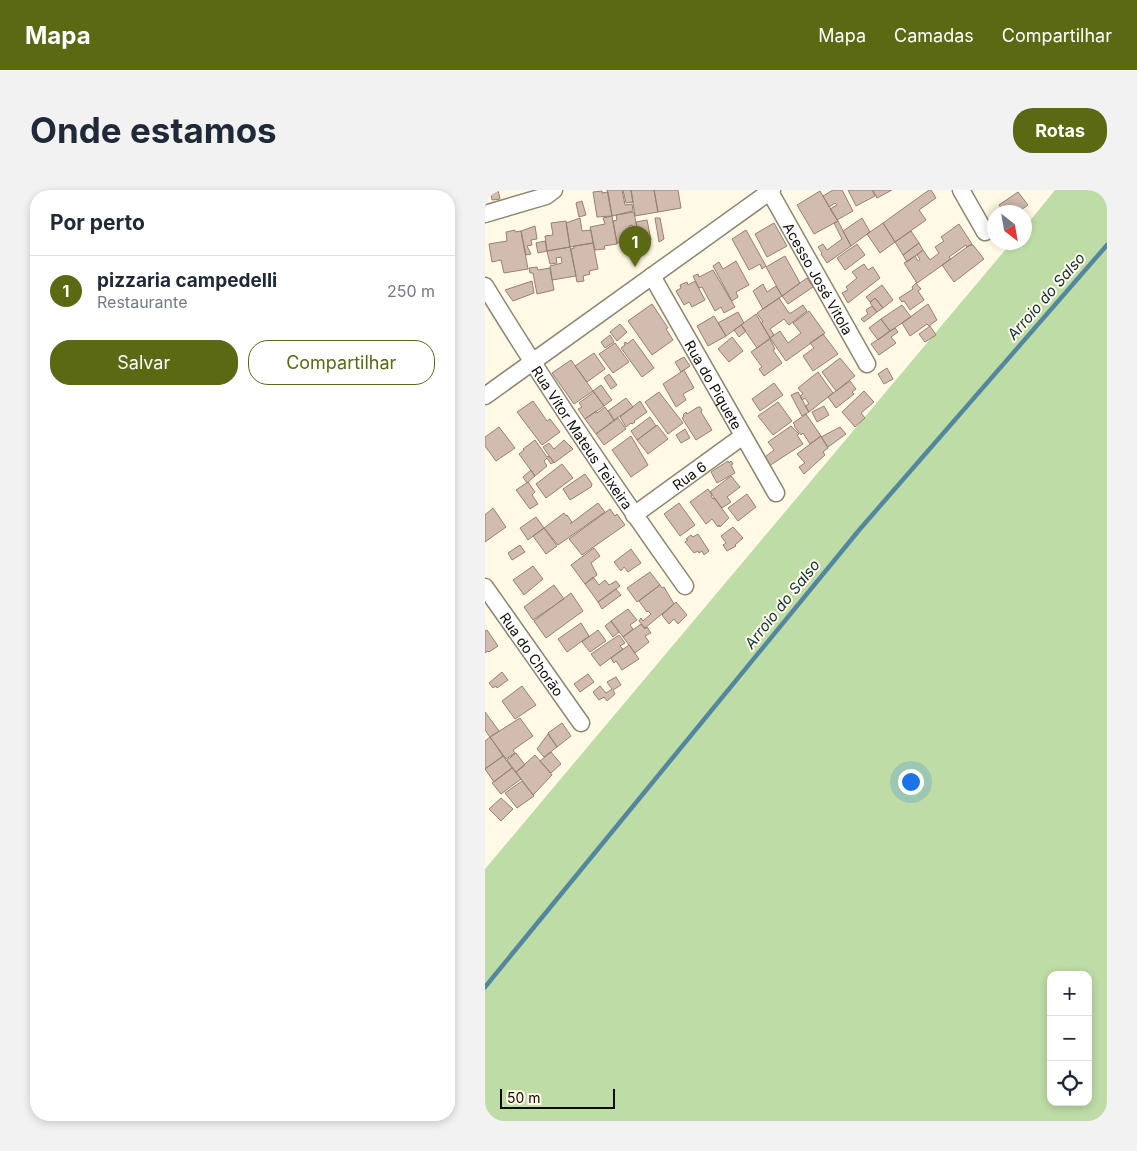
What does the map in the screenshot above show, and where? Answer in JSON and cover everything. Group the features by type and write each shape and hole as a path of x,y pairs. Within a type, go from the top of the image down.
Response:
{"street":[{"path":"485,214 546,196 554,190"},
{"path":"961,190 985,232"},
{"path":"485,396 771,191"},
{"name":"Acesso José Vitola","path":"771,191 867,364"},
{"name":"Rua do Piquete","path":"652,276 776,492"},
{"name":"Rua Vítor Mateus Teixeira","path":"485,286 531,362 634,515 685,586"},
{"name":"Rua 6","path":"634,515 743,436"},
{"name":"Rua do Chorão","path":"485,587 581,722"}],"green space":[{"path":"1055,190 1107,190 1107,1121 485,1121 485,869 1005,250 1032,250 1032,218"}],"building":[{"path":"490,190 498,190 500,199 492,200"},
{"path":"607,190 622,190 625,205 632,204 633,211 612,216"},
{"path":"623,190 631,190 633,202 626,203"},
{"path":"631,190 654,190 658,212 635,216"},
{"path":"654,190 678,190 681,208 658,212"},
{"path":"833,190 842,190 853,211 837,220 830,209 837,205 835,203 829,207 823,196"},
{"path":"848,190 872,190 875,196 856,206"},
{"path":"873,190 892,190 877,198"},
{"path":"931,190 936,198 919,210 926,220 895,242 883,223"},
{"path":"602,191 602,193 608,192 612,216 597,217 593,192"},
{"path":"820,191 838,221 814,234 797,205"},
{"path":"1018,192 1028,205 999,205"},
{"path":"582,201 586,215 579,217 576,203"},
{"path":"634,212 639,239 635,239 632,225 629,226 631,240 617,243 613,221 617,220 616,215"},
{"path":"612,216 617,244 604,246 605,249 595,250 590,227 605,224 603,218"},
{"path":"580,218 582,231 591,230 593,243 570,247 566,223"},
{"path":"655,218 660,218 664,239 659,242"},
{"path":"862,218 870,232 851,246 843,231"},
{"path":"647,220 651,240 640,242 636,222"},
{"path":"566,221 570,247 547,251 545,236 553,235 551,223"},
{"path":"838,221 851,246 827,263 818,247 823,244 827,250 842,239 834,223"},
{"path":"774,223 787,246 767,257 755,234"},
{"path":"883,223 895,242 880,253 867,234"},
{"path":"959,224 972,244 967,247 966,245 949,257 951,259 917,283 904,263 915,256 918,261 920,259 917,255 923,250 930,260 939,253 935,247 944,241 941,237"},
{"path":"535,226 537,239 531,240 532,245 527,246 531,254 526,255 521,231"},
{"path":"515,230 515,232 521,231 528,269 504,273 501,260 492,262 489,244 507,241 506,232"},
{"path":"746,230 766,266 762,269 760,264 749,270 732,239"},
{"path":"911,231 919,243 903,255 895,242"},
{"path":"545,241 547,251 538,253 536,243"},
{"path":"593,243 598,269 589,271 590,274 583,276 584,281 577,282 571,249 574,246"},
{"path":"919,243 923,250 907,262 903,255"},
{"path":"857,244 865,255 845,270 837,258"},
{"path":"970,245 973,245 984,259 954,282 942,265"},
{"path":"570,247 576,276 552,280 550,266 562,263 561,257 556,258 557,263 550,264 547,251"},
{"path":"785,256 800,283 782,296 766,267"},
{"path":"736,261 749,285 736,292 738,297 732,301 713,266 719,262 723,269"},
{"path":"864,264 868,270 873,267 880,278 848,303 842,293 848,290 846,287 857,278 852,272"},
{"path":"537,267 538,270 550,268 554,290 537,294 533,273 530,273 529,268"},
{"path":"713,270 735,307 724,313 721,307 715,311 702,287 699,288 693,276 698,274 699,277"},
{"path":"807,278 813,287 788,304 782,296"},
{"path":"532,281 534,293 513,301 505,290"},
{"path":"695,281 705,300 692,307 689,302 684,305 676,291 681,288 680,285 687,282 688,285"},
{"path":"916,283 921,289 918,291 924,300 910,310 904,301 902,302 899,298 913,289 912,287"},
{"path":"763,284 767,292 776,286 782,296 763,309 753,291"},
{"path":"882,285 893,300 883,308 875,298 870,302 866,297"},
{"path":"779,298 789,313 803,305 807,311 789,325 784,319 770,329 774,335 770,338 757,313"},
{"path":"875,298 883,308 877,312 870,303"},
{"path":"652,304 668,328 666,329 673,340 652,355 628,321"},
{"path":"928,304 937,320 929,326 927,324 910,336 902,323"},
{"path":"902,305 911,317 890,331 881,319"},
{"path":"872,306 877,312 864,322 861,319 868,314 866,310"},
{"path":"809,311 825,333 786,361 770,338 780,331 788,343 801,333 793,323"},
{"path":"738,312 744,323 726,336 718,323"},
{"path":"756,314 770,338 757,348 741,325"},
{"path":"714,316 726,336 708,346 697,326"},
{"path":"881,319 890,331 878,340 869,328"},
{"path":"620,324 627,332 617,341 610,332"},
{"path":"741,325 746,331 739,337 734,330"},
{"path":"930,326 936,335 925,342 919,334"},
{"path":"895,328 898,332 891,337 896,343 879,355 871,344"},
{"path":"823,334 838,354 813,371 803,356 814,348 810,343"},
{"path":"610,335 614,342 605,348 601,342"},
{"path":"732,337 743,351 729,362 718,349"},
{"path":"633,339 654,368 642,377 621,348 625,345 624,343 626,342 627,344"},
{"path":"770,339 775,349 773,350 782,363 764,376 759,369 762,367 751,352"},
{"path":"615,343 629,362 613,373 599,354"},
{"path":"594,353 605,369 587,382 575,366"},
{"path":"684,357 690,366 681,372 675,362"},
{"path":"840,358 855,376 836,391 822,372"},
{"path":"571,360 593,391 574,404 552,373"},
{"path":"887,368 893,379 884,384 878,374"},
{"path":"684,370 694,388 683,394 686,400 676,407 663,384"},
{"path":"818,372 833,393 809,412 805,406 809,404 805,398 802,400 800,396 803,394 798,388"},
{"path":"609,374 617,385 611,389 604,378"},
{"path":"850,381 856,389 852,392 854,394 836,408 828,397"},
{"path":"774,383 783,395 760,411 752,399"},
{"path":"601,385 612,400 604,406 593,391"},
{"path":"864,391 874,402 861,413 865,418 855,427 842,412"},
{"path":"594,392 604,406 585,419 578,409 582,407 579,403"},
{"path":"659,392 683,423 668,434 645,402"},
{"path":"798,392 809,412 802,416 791,395"},
{"path":"626,398 633,407 614,420 608,411"},
{"path":"533,401 547,421 550,419 560,432 542,445 517,412"},
{"path":"640,401 647,412 626,427 620,417"},
{"path":"778,402 792,421 773,435 758,416"},
{"path":"824,406 829,415 817,422 812,412"},
{"path":"605,407 614,420 596,434 585,419"},
{"path":"698,407 702,410 701,412 712,430 696,440 682,418 686,412 687,414"},
{"path":"806,414 821,436 810,444 793,423"},
{"path":"650,417 656,426 637,440 631,431"},
{"path":"618,418 626,429 604,445 596,434"},
{"path":"657,425 668,439 648,454 637,440"},
{"path":"791,426 799,434 797,435 803,444 769,466 765,457 774,450 768,442"},
{"path":"499,427 515,448 496,461 485,446 485,437"},
{"path":"840,427 846,434 828,447 821,437"},
{"path":"685,429 690,438 681,443 676,435"},
{"path":"631,436 648,465 631,477 612,450"},
{"path":"821,436 828,448 823,452 825,455 804,474 799,467 805,463 797,454"},
{"path":"535,440 547,457 549,456 554,462 551,464 547,458 544,461 547,466 535,476 519,454"},
{"path":"564,440 573,449 554,463 543,447 549,443 554,449"},
{"path":"728,461 729,463 731,461 733,464 731,465 735,473 717,483 711,472"},
{"path":"562,464 573,478 546,498 536,484"},
{"path":"531,470 535,476 527,483 523,477"},
{"path":"585,474 592,484 591,487 570,500 563,489"},
{"path":"731,476 740,487 727,497 731,502 722,508 710,492"},
{"path":"528,482 535,492 532,495 538,504 530,509 516,490"},
{"path":"708,489 713,499 729,518 720,527 712,519 706,524 690,502"},
{"path":"747,494 756,507 738,521 728,508"},
{"path":"598,503 605,512 558,545 544,528 564,513 572,522 570,524"},
{"path":"679,503 695,525 680,536 664,514"},
{"path":"493,508 506,527 485,542 485,515"},
{"path":"610,509 615,516 617,514 625,525 582,555 569,539"},
{"path":"536,517 544,528 528,540 520,528"},
{"path":"733,527 743,538 736,546 727,551 723,545 726,543 721,536"},
{"path":"544,528 557,546 546,554 533,536"},
{"path":"698,534 709,551 704,555 702,551 694,553 685,542 691,535 693,537"},
{"path":"520,545 525,552 512,560 508,553"},
{"path":"594,548 600,556 591,563 597,575 585,584 571,565"},
{"path":"631,549 641,563 628,572 624,567 621,571 614,562"},
{"path":"533,566 543,579 524,595 513,580"},
{"path":"650,572 660,585 637,602 627,588"},
{"path":"593,577 599,585 605,580 609,585 616,581 620,586 598,602 585,584"},
{"path":"554,585 564,599 533,620 524,607"},
{"path":"660,585 662,588 664,587 674,604 645,628 639,621 641,618 643,621 651,614 647,612 639,601"},
{"path":"616,589 621,595 602,609 598,602"},
{"path":"571,593 583,611 546,638 534,621"},
{"path":"676,602 687,615 678,624 674,619 669,624 662,615"},
{"path":"628,609 637,620 630,625 633,629 623,637 611,621"},
{"path":"611,621 619,632 613,637 605,626"},
{"path":"581,623 589,636 567,652 558,639"},
{"path":"641,624 645,629 647,627 651,633 645,636 649,642 635,653 623,637"},
{"path":"487,630 498,646 485,653 485,631"},
{"path":"598,630 606,641 590,652 582,642"},
{"path":"619,635 625,643 620,646 623,649 600,666 591,654"},
{"path":"629,645 639,659 622,670 616,661 614,663 611,658"},
{"path":"502,672 508,680 497,688 496,686 493,688 489,683"},
{"path":"588,674 594,682 580,692 574,684"},
{"path":"616,677 621,685 613,690 615,694 607,701 604,697 599,700 593,692 600,686 606,693 612,689 607,682"},
{"path":"522,686 536,705 515,719 502,701"},
{"path":"485,712 499,731 490,737 485,730"},
{"path":"520,718 533,736 513,750 515,753 506,759 490,737"},
{"path":"562,723 571,736 557,747 548,733"},
{"path":"548,734 557,747 544,757 537,749"},
{"path":"490,737 503,756 485,769 485,741"},
{"path":"551,752 561,764 551,773 540,761"},
{"path":"516,753 525,765 516,772 507,760"},
{"path":"535,755 552,775 533,795 516,772"},
{"path":"503,756 512,768 494,782 485,769"},
{"path":"512,768 521,779 501,794 492,783"},
{"path":"522,781 534,796 517,808 505,793"},
{"path":"501,798 513,809 501,821 489,809"}],"waterway":[{"name":"Arroio do Salso","path":"485,987 860,529 1107,245"}],"place":[{"name":"pizzaria campedelli","path":"635,267"}]}
